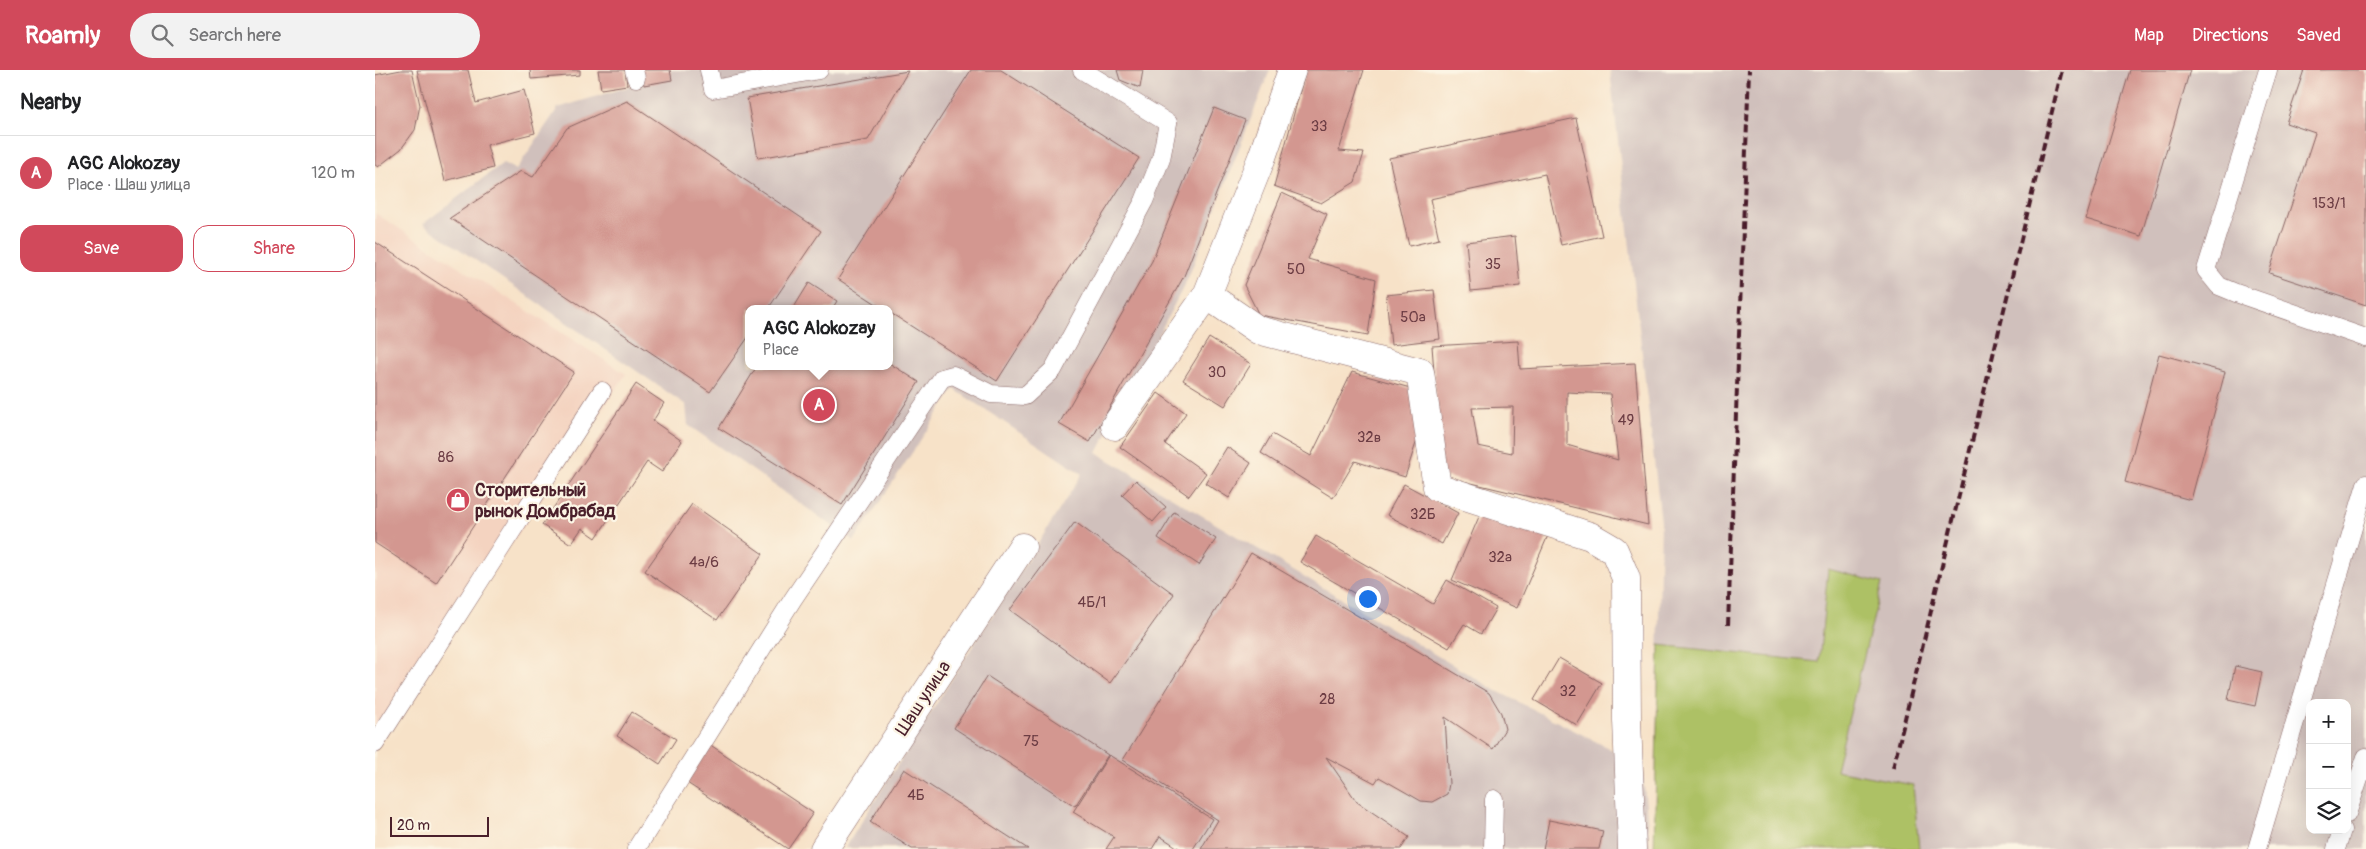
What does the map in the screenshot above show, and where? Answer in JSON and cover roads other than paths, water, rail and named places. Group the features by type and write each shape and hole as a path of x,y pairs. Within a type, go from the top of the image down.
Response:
{"street":[{"path":"1115,426 1207,295 1262,157 1291,70"},
{"path":"1207,295 1258,330 1420,372 1437,486 1590,536 1614,550 1626,578 1627,720 1632,849"},
{"name":"Шаш улица","path":"824,849 1022,547"}],"lane":[{"path":"709,70 713,89 819,70"},
{"path":"636,849 793,599 941,378 953,375 991,394 1025,396 1053,370 1144,200 1161,159 1168,123 1082,70"},
{"path":"2268,70 2206,270 2219,286 2366,338"},
{"path":"375,744 602,392"},
{"path":"2257,849 2366,484"},
{"path":"2351,802 2366,757"},
{"path":"1493,849 1494,799"},
{"path":"2336,849 2341,834"}],"railway":[{"path":"1728,625 1749,70"},
{"path":"1893,768 2062,70"}],"place":[{"name":"AGC Alokozay","path":"819,405"},
{"name":"Сторительный рынок Домбрабад","path":"458,500"}]}
